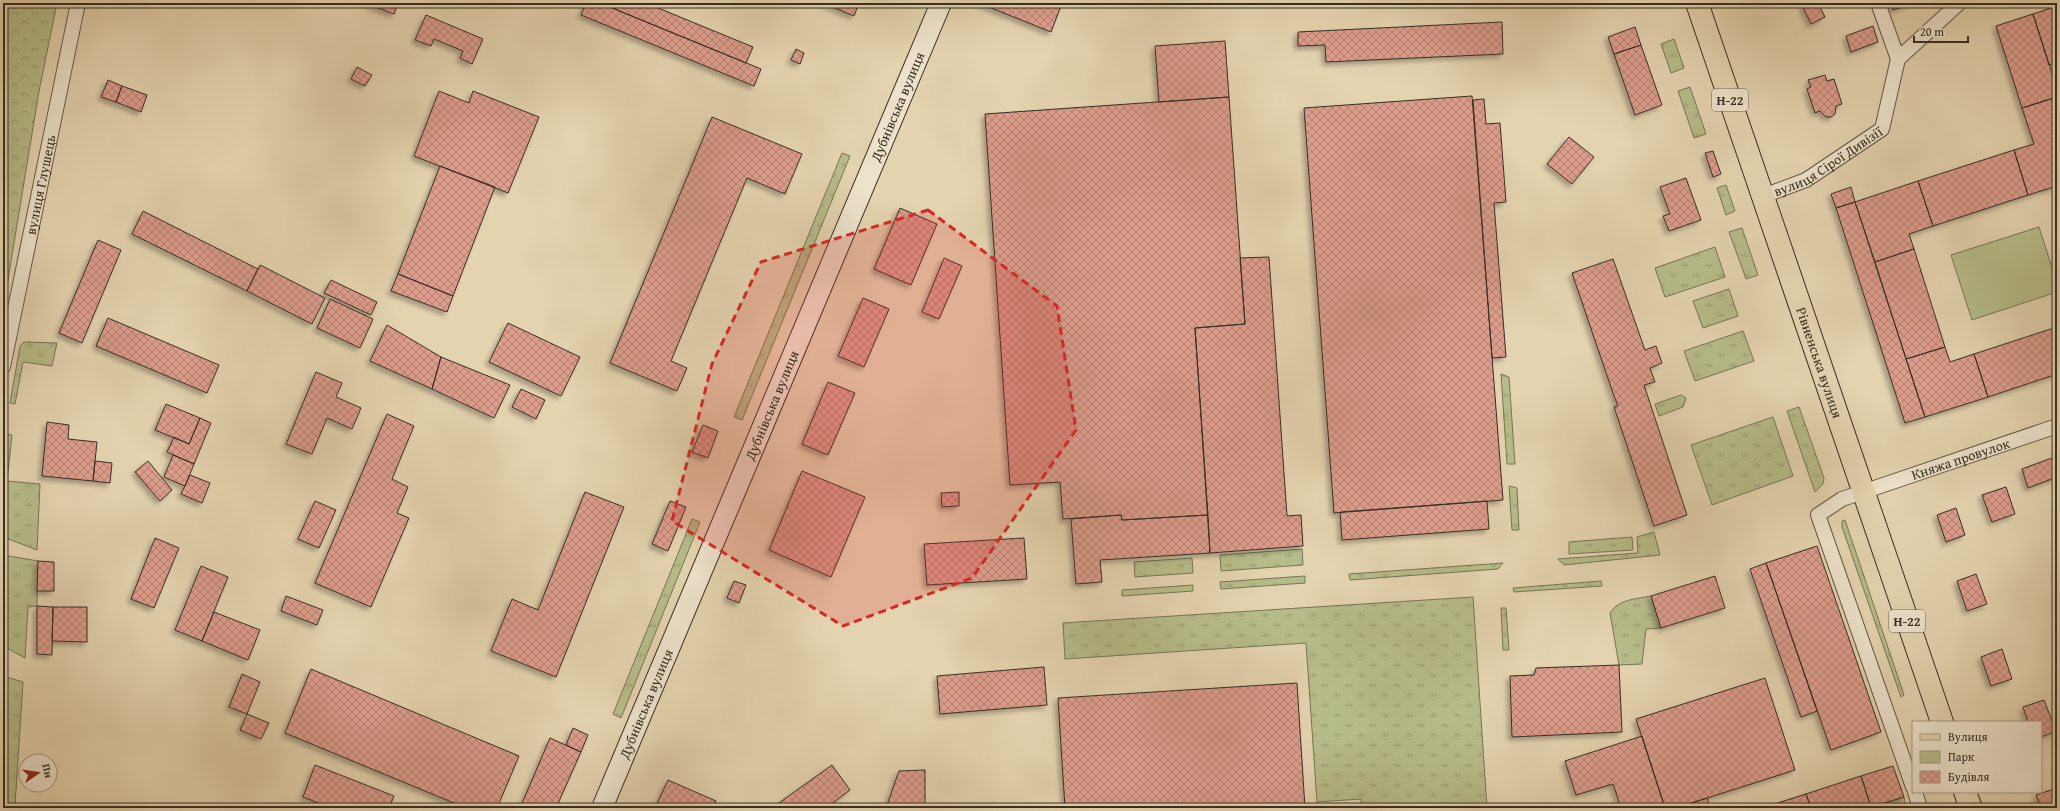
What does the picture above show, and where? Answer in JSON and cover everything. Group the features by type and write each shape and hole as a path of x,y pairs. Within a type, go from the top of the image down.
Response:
{"main road":[{"name":"Дубнівська вулиця","path":"602,808 941,3"},
{"name":"Рівненська вулиця","path":"1697,3 1942,721"},
{"path":"1966,793 1971,808"}],"street":[{"name":"вулиця Глушець","path":"3,366 78,3"},
{"path":"1878,3 1898,59 1959,3"},
{"name":"вулиця Сірої Дивізії","path":"1763,196 1806,180 1882,129 1898,59"},
{"name":"Княжа провулок","path":"1912,784 1818,515 1842,499 1864,491 1885,486 2057,426"},
{"path":"1915,793 1920,808"}],"highlighted area":[{"path":"928,210 1057,306 1076,430 972,578 843,626 672,521 712,364 761,262"}],"green space":[{"path":"3,3 57,3 39,91 3,310"},
{"path":"1674,39 1684,68 1671,73 1661,44"},
{"path":"1690,87 1706,134 1694,138 1678,91"},
{"path":"842,153 850,156 742,420 734,417"},
{"path":"1726,185 1735,211 1726,215 1717,188"},
{"path":"2039,227 2057,283 2057,292 1972,320 1951,255"},
{"path":"1742,228 1758,275 1746,279 1729,232"},
{"path":"1715,247 1725,277 1665,297 1655,268"},
{"path":"1729,289 1738,316 1703,328 1693,301"},
{"path":"1743,331 1754,361 1695,381 1684,351"},
{"path":"24,342 57,343 52,366 23,362 15,404 10,403 20,346"},
{"path":"1501,374 1509,377 1515,464 1507,464"},
{"path":"1681,395 1686,398 1683,407 1659,416 1655,404"},
{"path":"1799,407 1824,478 1823,484 1815,492 1787,411"},
{"path":"1773,417 1793,476 1712,505 1691,445"},
{"path":"5,434 12,435 7,481 40,484 37,550 3,537 3,452"},
{"path":"1509,486 1517,488 1519,530 1512,530"},
{"path":"692,519 700,522 621,718 613,714"},
{"path":"1845,520 1904,695 1901,697 1842,527 1842,521"},
{"path":"1654,532 1660,555 1564,565 1558,559 1638,553 1637,537"},
{"path":"1632,537 1633,550 1569,554 1569,542"},
{"path":"1302,549 1303,565 1221,571 1220,555"},
{"path":"3,555 38,561 37,606 28,607 25,658 3,646"},
{"path":"1192,558 1193,573 1135,577 1134,562"},
{"path":"1503,563 1498,569 1350,580 1349,574"},
{"path":"1305,576 1305,583 1221,589 1220,582"},
{"path":"1601,581 1602,586 1514,592 1513,588"},
{"path":"1193,585 1193,591 1122,596 1122,590"},
{"path":"1651,596 1661,628 1646,629 1642,664 1619,665 1610,613 1614,608 1623,602"},
{"path":"1473,597 1487,808 1361,808 1361,799 1317,802 1306,643 1065,659 1063,623"},
{"path":"1501,608 1506,608 1509,650 1503,650"},
{"path":"3,676 23,682 15,806 3,802"},
{"path":"1904,797 1906,808 1869,808"}],"building":[{"path":"365,3 398,3 394,14"},
{"path":"586,3 600,3 761,69 754,86 581,15"},
{"path":"600,3 646,3 753,47 746,63"},
{"path":"823,3 859,3 854,16"},
{"path":"979,3 1062,3 1051,32"},
{"path":"1807,3 1818,3 1825,17 1811,24 1802,5"},
{"path":"1890,3 1913,3 1893,10"},
{"path":"2057,6 2057,62 2049,65 2033,14"},
{"path":"2033,14 2057,89 2057,97 2022,108 1996,26"},
{"path":"426,15 483,39 472,64 460,58 463,51 434,39 431,46 415,40"},
{"path":"1502,22 1503,54 1326,62 1325,45 1298,46 1298,32"},
{"path":"1873,26 1878,42 1851,52 1846,36"},
{"path":"1635,27 1641,45 1614,54 1608,37"},
{"path":"1225,41 1229,97 1159,102 1155,46"},
{"path":"1641,45 1662,105 1635,115 1614,54"},
{"path":"796,49 804,53 800,64 791,60"},
{"path":"357,67 372,75 365,86 351,79"},
{"path":"1825,75 1827,81 1834,79 1842,104 1836,106 1835,114 1831,117 1826,117 1820,111 1815,113 1807,89 1811,87 1808,80"},
{"path":"108,80 122,86 116,102 101,97"},
{"path":"122,86 147,95 141,112 116,102"},
{"path":"439,91 469,103 473,91 539,117 508,193 414,156"},
{"path":"1472,96 1503,500 1334,513 1304,108"},
{"path":"1229,97 1245,324 1195,328 1208,515 1122,520 1121,515 1063,519 1060,482 1010,485 985,114"},
{"path":"2057,97 2057,186 2028,195 2014,150 2034,144 2022,108"},
{"path":"1484,99 1486,124 1500,123 1506,202 1494,203 1506,357 1492,358 1473,100"},
{"path":"712,117 802,154 785,194 747,178 671,361 687,368 677,391 610,363"},
{"path":"1569,137 1594,157 1572,184 1547,164"},
{"path":"2014,150 2028,195 1933,226 1918,181"},
{"path":"1713,151 1721,174 1713,177 1705,153"},
{"path":"440,166 495,187 453,296 398,274"},
{"path":"1686,178 1701,220 1669,231 1663,216 1670,214 1660,187"},
{"path":"1918,181 1933,226 1909,234 1914,249 1875,262 1855,202"},
{"path":"1851,187 1855,202 1836,208 1831,194"},
{"path":"1855,202 1925,417 1905,423 1836,208"},
{"path":"900,208 937,224 911,285 874,269"},
{"path":"143,211 258,269 247,291 132,234"},
{"path":"98,240 121,250 82,343 59,333"},
{"path":"1914,249 1945,347 1906,359 1875,262"},
{"path":"1269,257 1287,516 1301,515 1303,546 1210,553 1195,328 1245,324 1240,258"},
{"path":"944,258 962,266 939,319 922,312"},
{"path":"1613,259 1645,350 1656,346 1662,363 1650,368 1655,382 1644,385 1687,515 1654,526 1614,407 1618,406 1572,273"},
{"path":"260,265 325,298 312,324 247,291"},
{"path":"398,274 453,296 447,312 391,291"},
{"path":"331,280 377,302 371,315 324,293"},
{"path":"863,298 889,309 864,367 838,356"},
{"path":"330,299 373,319 360,348 317,328"},
{"path":"108,318 219,365 207,393 96,346"},
{"path":"508,323 580,357 561,396 489,362"},
{"path":"387,325 441,357 432,389 370,361"},
{"path":"2057,327 2057,374 1988,397 1974,354"},
{"path":"1945,347 1950,362 1974,354 1988,397 1925,417 1906,359"},
{"path":"441,357 510,385 494,418 432,389"},
{"path":"316,372 342,383 336,397 361,408 352,429 327,418 312,454 286,444"},
{"path":"828,382 855,393 828,455 802,444"},
{"path":"521,389 545,400 536,419 512,407"},
{"path":"166,404 200,418 189,444 155,430"},
{"path":"387,414 414,426 392,479 408,487 397,513 409,518 371,607 315,583"},
{"path":"200,418 211,423 194,464 167,452 174,437 189,444"},
{"path":"47,422 69,425 68,439 97,442 93,481 42,476"},
{"path":"703,425 718,431 708,458 692,452"},
{"path":"173,455 194,464 185,486 164,477"},
{"path":"2052,458 2057,477 2028,488 2022,469"},
{"path":"95,461 112,463 110,483 93,481"},
{"path":"148,461 172,490 160,501 135,472"},
{"path":"802,471 865,497 831,577 769,550"},
{"path":"190,475 210,483 202,503 181,494"},
{"path":"2006,487 2015,514 1992,522 1982,495"},
{"path":"585,492 624,507 556,677 491,651 512,599 538,610"},
{"path":"959,492 959,506 942,507 941,493"},
{"path":"315,501 336,510 319,548 298,539"},
{"path":"670,501 686,507 668,551 652,544"},
{"path":"1487,501 1489,529 1342,540 1340,512"},
{"path":"1956,508 1965,535 1946,542 1937,515"},
{"path":"1121,515 1122,520 1208,515 1210,553 1100,560 1102,582 1076,584 1071,519"},
{"path":"155,538 179,548 154,608 131,599"},
{"path":"1024,538 1027,579 927,585 924,544"},
{"path":"1817,546 1881,732 1831,750 1766,563"},
{"path":"38,561 54,562 54,591 37,591"},
{"path":"1766,563 1817,711 1801,717 1750,569"},
{"path":"201,566 228,577 202,641 175,630"},
{"path":"1976,574 1987,604 1967,611 1957,581"},
{"path":"1715,576 1725,608 1661,628 1651,596"},
{"path":"734,581 746,585 739,603 727,598"},
{"path":"286,596 323,610 317,625 281,611"},
{"path":"37,606 53,607 52,655 37,654"},
{"path":"53,607 87,607 87,642 52,641"},
{"path":"214,612 260,630 248,660 202,641"},
{"path":"2002,649 2012,679 1991,686 1981,657"},
{"path":"1619,665 1622,732 1512,737 1510,676 1534,675 1536,668"},
{"path":"1044,667 1047,705 940,714 937,676"},
{"path":"311,669 519,756 497,808 466,808 285,733"},
{"path":"242,674 260,682 247,714 229,707"},
{"path":"1765,678 1795,770 1676,808 1665,808 1636,719"},
{"path":"1297,683 1305,808 1065,808 1058,698"},
{"path":"2044,700 2056,731 2042,737 2042,721 2028,721 2023,707"},
{"path":"247,714 269,723 261,739 240,730"},
{"path":"573,728 588,735 581,752 566,745"},
{"path":"1642,736 1665,808 1621,808 1613,784 1576,795 1565,761"},
{"path":"550,738 581,752 556,808 520,808"},
{"path":"315,765 394,796 389,808 331,808 303,797"},
{"path":"832,765 850,790 826,808 772,808"},
{"path":"1893,766 1904,797 1871,807 1861,776"},
{"path":"925,770 925,808 886,808 899,771"},
{"path":"1861,776 1871,807 1811,808 1806,794"},
{"path":"668,780 716,801 713,808 655,808"},
{"path":"2057,788 2057,808 2041,808 2036,795"},
{"path":"1806,794 1811,808 1762,808"},
{"path":"1707,798 1710,808 1676,808"},
{"path":"287,803 298,808 285,808"}]}
